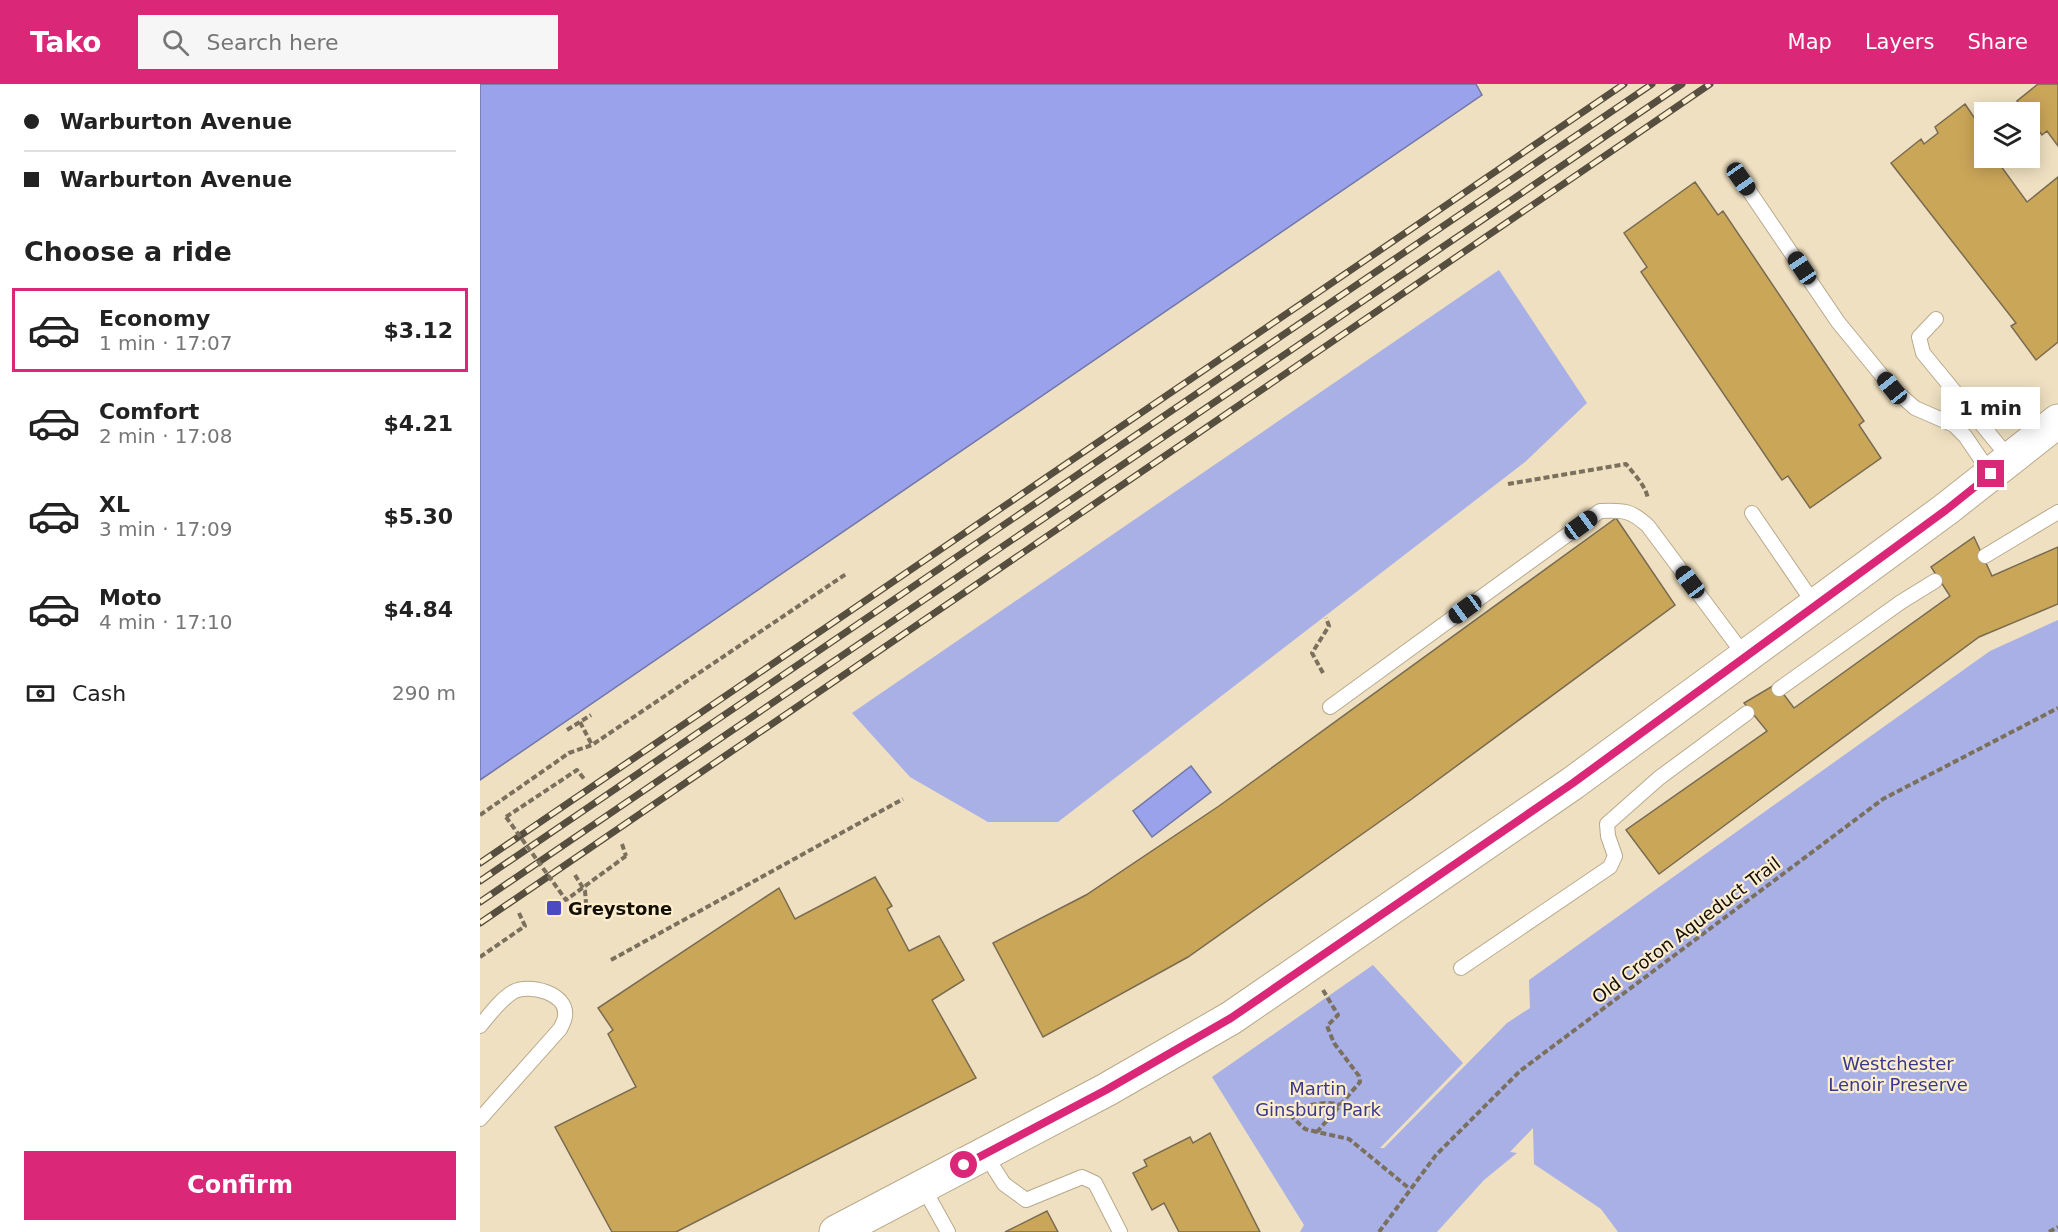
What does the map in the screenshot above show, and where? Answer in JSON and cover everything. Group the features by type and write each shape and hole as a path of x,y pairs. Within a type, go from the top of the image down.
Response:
{"street":[{"path":"836,1232 1106,1090 1231,1018 1573,783 1946,510 2058,421"}],"lane":[{"path":"1741,179 1838,322 1892,388 1916,408 1954,425 2001,466"},
{"path":"1936,319 1919,337 1923,353 2001,466"},
{"path":"1330,707 1600,512 1618,510 1634,513 1648,526 1745,656"},
{"path":"1985,556 2058,512"},
{"path":"1752,513 1815,605"},
{"path":"1779,689 1901,602 1935,581"},
{"path":"1461,968 1610,867 1614,856 1607,824 1659,778 1747,713"},
{"path":"480,1026 502,1001 514,992 525,988 541,990 556,997 564,1006 565,1016 560,1029 480,1119"},
{"path":"985,1154 1004,1184 1026,1200 1082,1177 1095,1183 1120,1232"},
{"path":"923,1186 948,1232"}],"path":[{"path":"1508,484 1626,464 1647,495 1646,504"},
{"path":"480,815 569,753 592,745 846,574"},
{"path":"1323,674 1312,653 1329,626 1326,618"},
{"name":"Old Croton Aqueduct Trail","path":"1379,1232 1436,1155 1520,1071 1883,799 2058,708"},
{"path":"567,730 591,716"},
{"path":"579,722 592,745"},
{"path":"585,780 577,770 506,816 566,900 626,856 621,844"},
{"path":"611,960 903,799"},
{"path":"575,875 585,891 586,903"},
{"path":"480,957 525,926 519,913"},
{"path":"1317,1132 1360,1082 1359,1076 1334,1043 1328,1026 1338,1016 1324,992"},
{"path":"1340,1105 1332,1101 1306,1106 1295,1110 1292,1117 1305,1128 1349,1139 1410,1189"},
{"path":"2049,1232 2058,1227"}],"green space":[{"path":"1499,270 1587,403 1525,462 1058,822 988,822 910,777 852,713"},
{"path":"2058,620 2058,1232 1618,1232 1601,1209 1534,1164 1533,1128 1510,1152 1517,1153 1484,1180 1437,1232 1300,1232 1304,1225 1212,1077 1373,965 1463,1063 1380,1148 1384,1148 1507,1023 1530,1008 1529,980 1990,651"}],"shaded area":[{"path":"480,84 1476,84 1482,95 480,780"},
{"path":"1191,766 1211,792 1152,837 1133,811"}],"building":[{"path":"2038,84 2058,84 2058,146 2047,131 2042,135 2040,132 2040,102 2017,101"},
{"path":"1965,104 1974,117 1974,168 2002,168 2027,202 2058,177 2058,342 2036,360 2011,326 2016,323 1891,163 1921,139 1924,144 1938,133 1935,127"},
{"path":"1695,182 1718,215 1723,211 1864,421 1859,425 1881,458 1810,508 1788,476 1782,480 1641,272 1647,267 1624,233"},
{"path":"1616,518 1675,605 1409,801 1188,957 1043,1037 993,943 1086,895 1219,806"},
{"path":"1974,537 1992,576 2058,547 2058,604 1979,637 1659,874 1626,830 1767,731 1744,703 1776,684 1794,708 1950,596 1931,567"},
{"path":"875,877 892,906 887,909 909,951 939,936 964,980 932,1000 976,1078 676,1232 612,1232 555,1127 636,1087 608,1034 613,1030 598,1008 779,888 795,919"},
{"path":"1210,1133 1260,1232 1179,1232 1164,1203 1152,1210 1133,1173 1147,1166 1144,1160 1190,1137 1193,1143"},
{"path":"1047,1211 1058,1232 1005,1232"}],"railway":[{"path":"480,863 1624,84"},
{"path":"480,881 1652,84"},
{"path":"480,902 1682,84"},
{"path":"480,923 1710,84"}],"place":[{"name":"Greystone","path":"554,908"}],"route":[{"path":"964,1165 1106,1090 1231,1018 1573,783 1946,510 1991,474"}],"park label":[{"name":"Westchester Lenoir Preserve","path":"1898,1073"},
{"name":"Martin Ginsburg Park","path":"1318,1098"}]}
